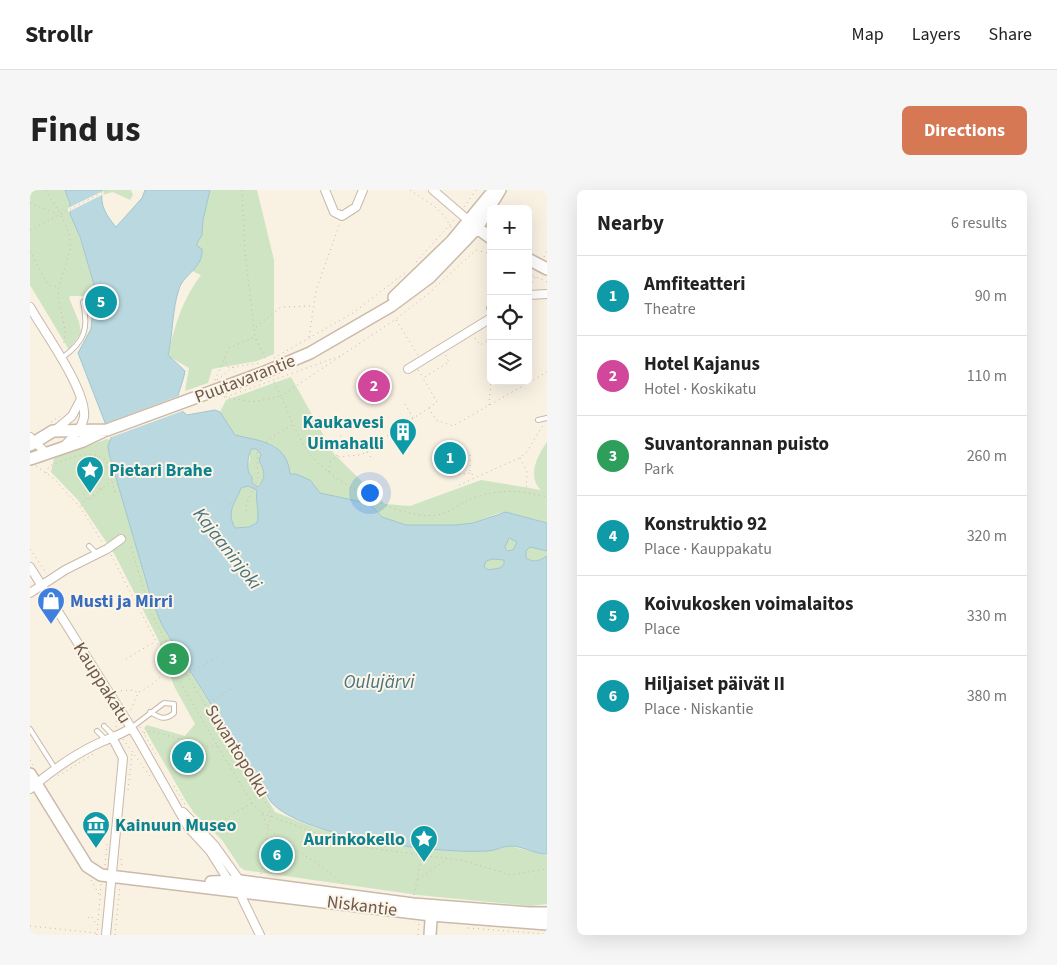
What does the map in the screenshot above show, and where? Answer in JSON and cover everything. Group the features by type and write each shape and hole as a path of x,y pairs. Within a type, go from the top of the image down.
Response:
{"street":[{"path":"326,190 334,212 342,216 356,207 363,190"},
{"path":"433,190 487,235"},
{"name":"Puutavarantie","path":"473,224 494,190"},
{"name":"Puutavarantie","path":"32,462 46,452 210,396 304,356 391,306 430,277 500,190"},
{"path":"532,261 547,269"},
{"path":"532,295 547,294"},
{"path":"30,308 78,388 84,406 84,418 79,429 62,448"},
{"path":"408,369 487,320"},
{"path":"46,452 31,441 53,431 75,413 81,399"},
{"path":"53,431 79,429 106,430"},
{"path":"30,593 63,566 107,549 121,539"},
{"name":"Kauppakatu","path":"30,567 134,725 188,827 210,852 227,881"},
{"path":"32,782 56,774 99,743 114,738 134,725"},
{"path":"106,935 119,872 123,758 114,738"},
{"name":"Niskantie","path":"32,782 87,866 101,875 119,872 177,883 240,886 547,924"},
{"name":"Kauppakatu","path":"173,800 215,846 240,886 260,935"},
{"name":"Niskantie","path":"177,883 227,881 240,886"},
{"path":"430,935 432,910"},
{"name":"Niskantie","path":"432,910 547,913"}],"lane":[{"path":"60,359 74,349 84,334 86,319 83,302"},
{"path":"538,420 547,418"},
{"path":"90,546 96,553"},
{"path":"134,725 150,712 164,703 174,704 174,713 169,718 161,719 150,712"},
{"path":"104,726 114,738"},
{"path":"30,729 56,774"},
{"path":"97,731 114,738"}],"path":[{"path":"46,190 69,234 71,243 59,287 64,341 55,351"},
{"path":"30,230 107,190"},
{"path":"242,190 245,252 255,337 266,360"},
{"path":"410,190 434,206 446,218 449,226 476,250 487,253"},
{"path":"417,262 449,226 476,190"},
{"path":"30,203 59,214"},
{"path":"308,337 316,290 342,216"},
{"path":"210,396 253,402 281,396 396,320 428,294 476,250"},
{"path":"30,251 48,285 59,287"},
{"path":"224,357 228,367 266,362 353,313 410,269"},
{"path":"532,274 547,282"},
{"path":"532,284 536,276"},
{"path":"255,327 281,307 313,306"},
{"path":"396,320 421,361"},
{"path":"470,331 480,345 489,340"},
{"path":"233,367 214,384 229,348 255,337"},
{"path":"329,472 330,462 337,457 359,455 367,452 437,402 423,378 449,362 441,348"},
{"path":"226,397 342,355"},
{"path":"247,369 251,365"},
{"path":"233,367 236,374 240,372"},
{"path":"532,381 547,372"},
{"path":"274,382 293,424 314,460 329,472 383,506 401,513 421,516 443,514 485,494 506,490 526,491 547,496"},
{"path":"488,406 491,385"},
{"path":"428,408 436,420 453,426 525,385"},
{"path":"405,404 413,418"},
{"path":"459,485 526,453 544,422"},
{"path":"246,511 252,490 258,478 257,453 270,436 285,432 293,424"},
{"path":"337,457 341,434"},
{"path":"367,452 373,460"},
{"path":"46,473 49,466 86,454 97,454 106,460 116,496"},
{"path":"470,455 470,473"},
{"path":"519,458 528,472 526,491"},
{"name":"Suvantopolku","path":"32,462 46,473 80,507 130,587 141,614 218,746 252,803 262,813 349,845 448,858 485,866 510,875 547,869"},
{"path":"433,463 438,470 449,475 470,473 476,477"},
{"path":"86,498 88,500 92,498 111,480"},
{"path":"80,507 86,498 84,491 89,488 102,489"},
{"path":"226,500 234,505"},
{"path":"130,547 151,613 264,800 271,817 261,875"},
{"path":"126,659 156,641"},
{"path":"190,673 220,655"},
{"path":"130,712 138,693 153,687 160,676 172,667"},
{"path":"209,704 233,688"},
{"path":"120,698 115,691 133,690 138,693"},
{"path":"125,705 140,735 158,758"},
{"path":"127,745 140,735 151,731 205,746 218,746"},
{"path":"114,738 127,745 132,754 127,795"},
{"path":"56,774 97,752"},
{"path":"172,784 190,812"},
{"path":"202,824 208,830 252,803"},
{"path":"262,813 268,827 280,840 317,863 346,886"},
{"path":"422,855 417,879 448,858"},
{"path":"115,935 121,858"},
{"path":"100,867 119,872"},
{"path":"90,877 101,897"},
{"path":"88,918 91,916 98,926"},
{"path":"418,935 419,923"},
{"path":"30,926 98,933 97,935"}],"green space":[{"path":"30,190 65,190 95,288 91,288 91,296 70,296 69,298 81,332 69,350 30,285"},
{"path":"102,190 131,190 133,195 130,200 113,192 102,195"},
{"path":"210,190 257,190 274,260 274,354 257,361 212,369 208,383 185,391 189,368 168,356 180,313 189,293 201,275 192,271 197,243 202,235 203,220"},
{"path":"291,377 334,454 385,504 410,506 481,480 541,490 535,479 534,472 540,453 547,442 547,523 515,514 499,513 473,523 406,525 382,517 373,507 362,502 320,493 310,480 290,474 275,446 235,435 220,412 226,400"},
{"path":"107,439 111,440 108,446 109,454 152,601 162,625 275,812 316,828 375,842 489,851 509,846 547,855 547,904 531,906 418,895 244,870 240,867 222,840 194,813 144,728 147,725 185,736 195,724 174,686 158,639 115,555 78,500 51,472 54,458"},
{"path":"250,449 256,449 261,453 259,461 264,474 262,481 257,487 252,483 246,468 250,460"},
{"path":"248,486 257,490 257,523 249,527 235,528 231,517 232,508 241,488"},
{"path":"511,539 517,545 511,551 505,545"},
{"path":"535,546 547,551 547,556 536,561 526,558 526,551 530,547"},
{"path":"493,559 504,560 505,564 501,568 488,570 484,567 486,561"}],"water":[{"name":"Oulujärvi","path":"65,190 102,190 104,210 116,227 142,198 145,190 210,190 203,220 202,235 197,243 197,246 202,249 202,255 197,266 181,284 179,289 168,355 185,371 177,407 187,415 215,410 220,412 235,435 263,442 278,449 288,463 290,474 296,474 310,480 320,493 362,502 373,507 382,517 406,525 473,523 506,512 547,523 547,551 530,547 526,551 526,558 536,561 547,556 547,854 515,846 507,846 491,851 466,851 438,850 373,841 312,825 288,815 271,802 162,625 152,601 109,454 108,446 111,438 78,353 91,329 95,288 80,237 70,214 70,204","holes":["251,449 256,449 261,454 259,461 264,474 258,487 252,483 248,464","248,486 257,490 258,519 257,523 249,527 235,528 231,512 241,488","509,538 517,542 513,550 507,551 505,547","493,559 504,560 504,564 500,568 488,570 484,567 486,561"]}],"pier":[{"path":"103,191 104,194 68,212 68,208"},
{"path":"181,395 179,406 185,410 109,438 104,424"}],"place":[{"name":"Koivukosken voimalaitos","path":"101,302"},
{"name":"Hotel Kajanus","path":"374,386"},
{"name":"Kaukavesi Uimahalli","path":"403,456"},
{"name":"Amfiteatteri","path":"450,458"},
{"name":"Pietari Brahe","path":"90,494"},
{"name":"Musti ja Mirri","path":"51,625"},
{"name":"Suvantorannan puisto","path":"173,659"},
{"name":"Konstruktio 92","path":"188,757"},
{"name":"Kainuun Museo","path":"96,849"},
{"name":"Hiljaiset päivät II","path":"277,855"},
{"name":"Aurinkokello","path":"424,863"}],"water label":[{"name":"Kajaaninjoki","path":"227,549"}]}
